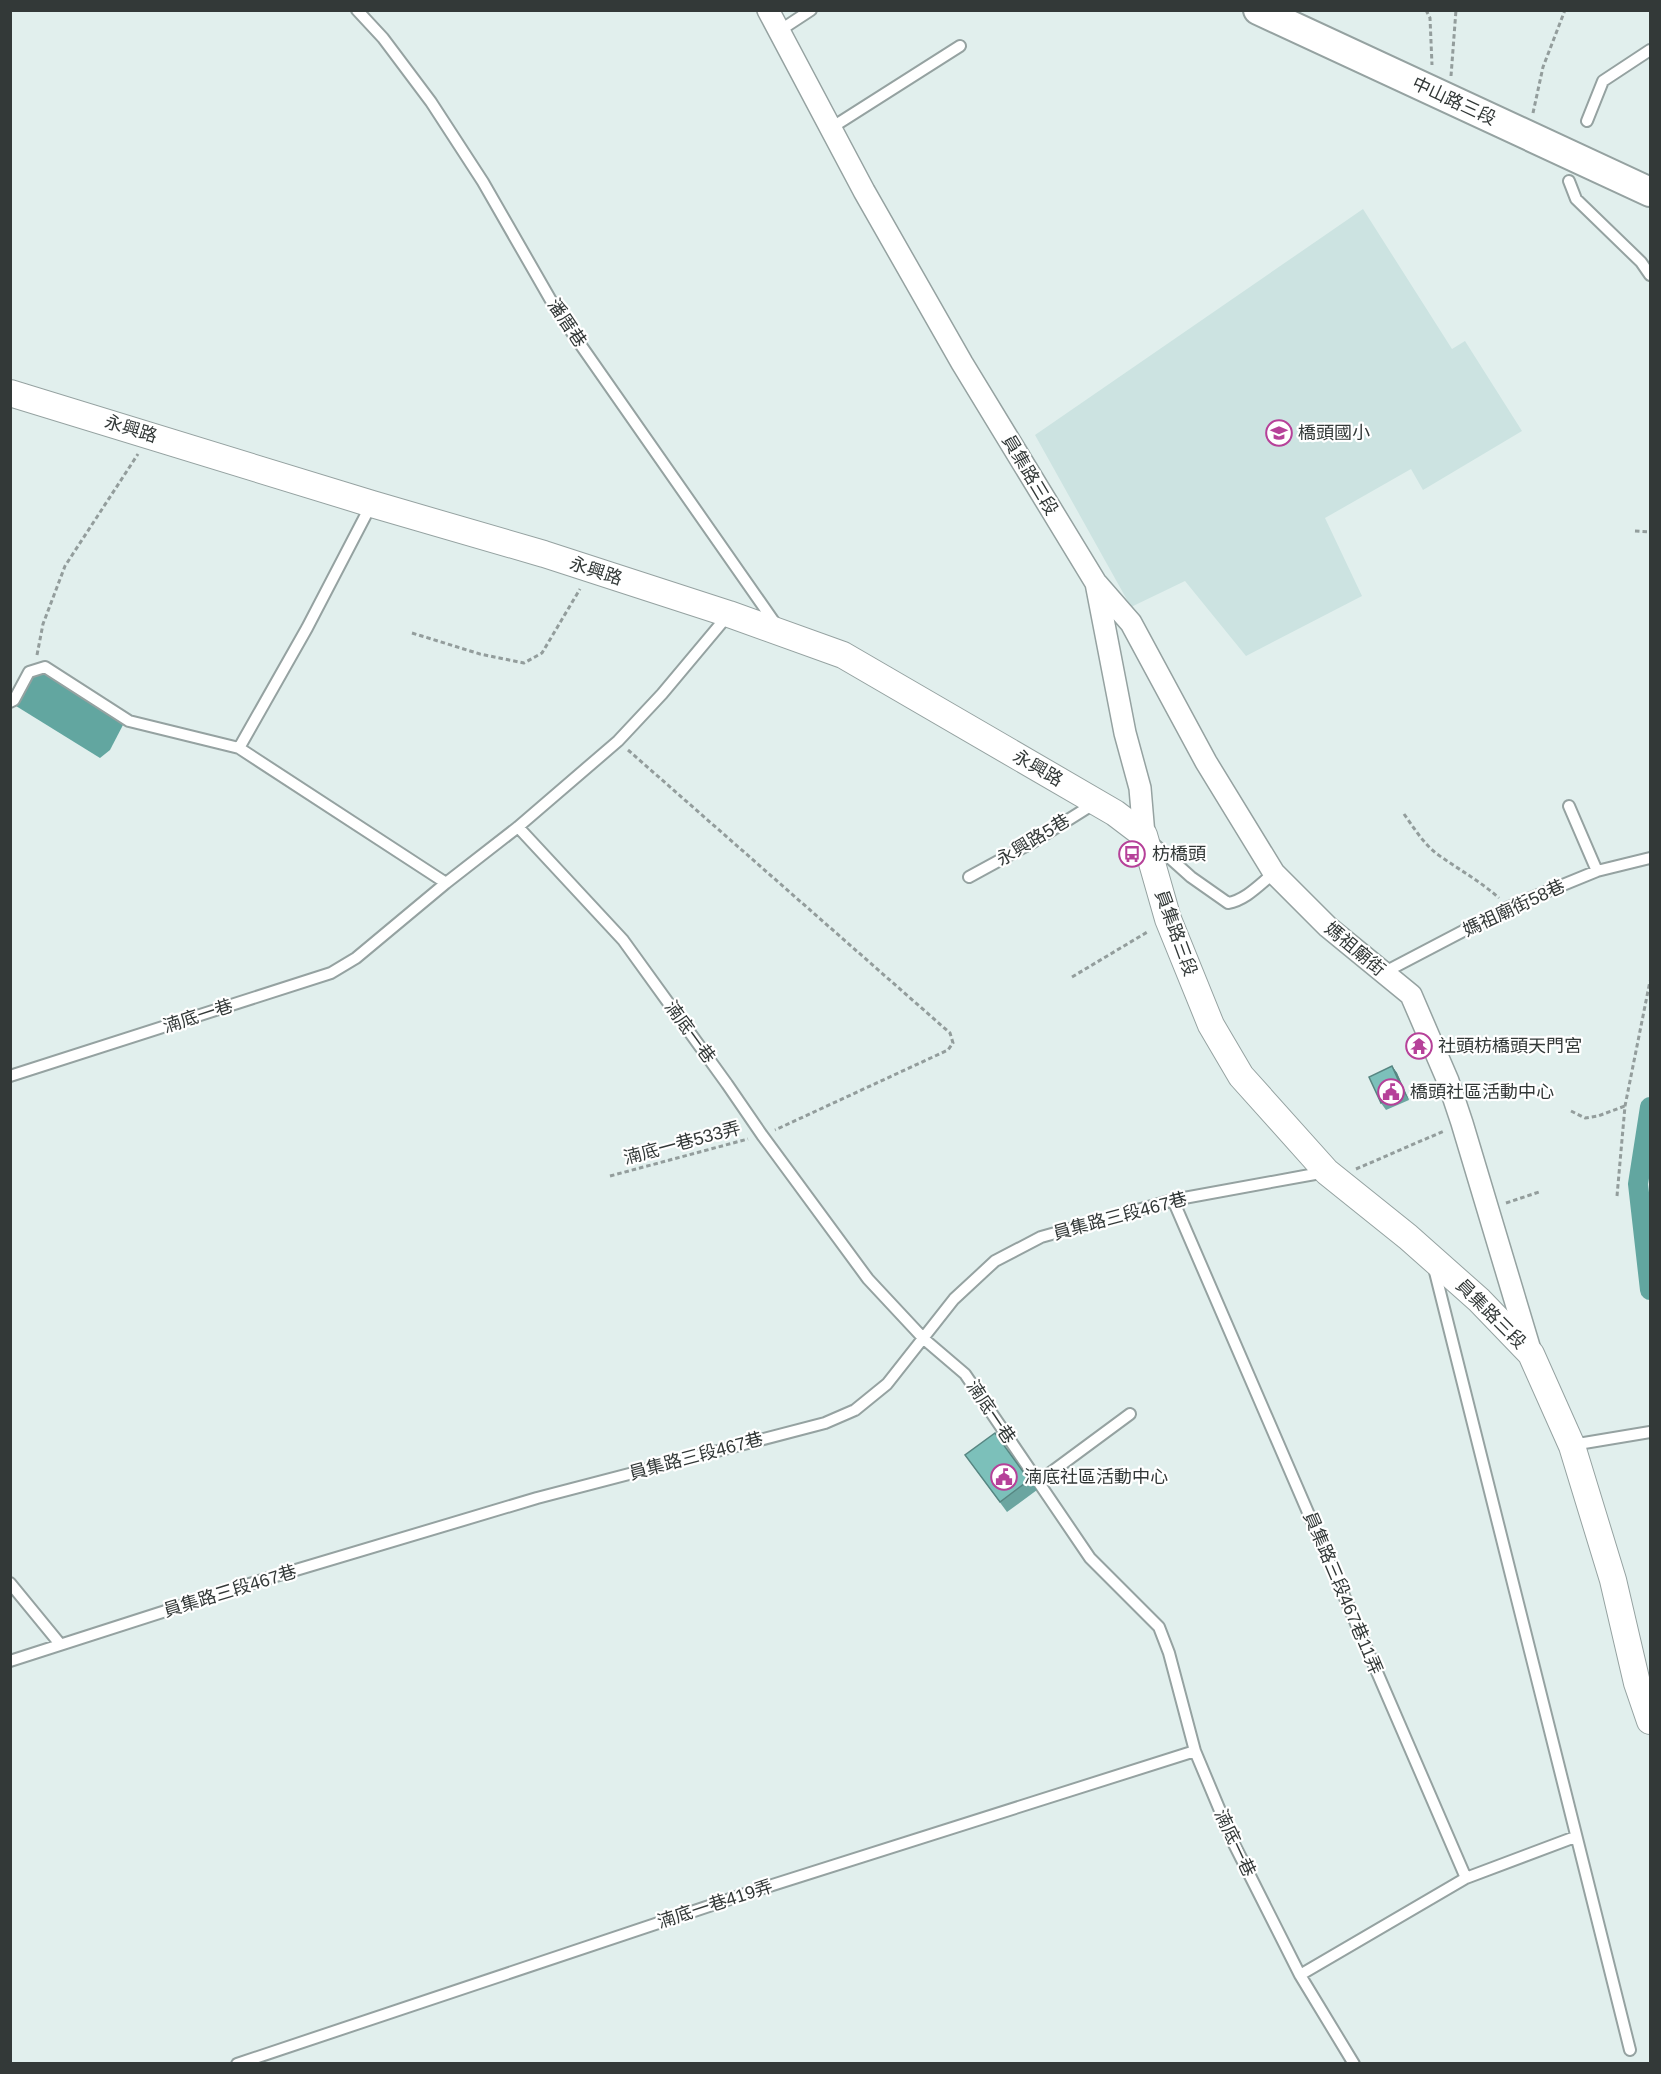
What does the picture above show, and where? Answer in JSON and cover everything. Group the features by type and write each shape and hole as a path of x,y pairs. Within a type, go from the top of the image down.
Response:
{"main road":[{"name":"中山路三段","path":"1258,10 1650,192"}],"street":[{"name":"員集路三段","path":"768,10 864,191 962,363 1096,583 1125,734 1140,788 1144,835 1168,919 1211,1025 1242,1076 1326,1172 1432,1258 1479,1300 1531,1354 1572,1446 1613,1580 1637,1683 1650,1721"},
{"name":"永興路","path":"10,393 591,570 729,614 843,656 1097,802 1144,835"},
{"name":"媽祖廟街","path":"1096,583 1131,623 1206,762 1274,873 1328,927 1411,995 1448,1081 1531,1354"}],"lane":[{"name":"潘厝巷","path":"357,10 383,38 431,102 483,182 556,310 782,633"},
{"path":"779,31 811,10"},
{"path":"831,128 960,46"},
{"path":"1587,121 1603,81 1650,50"},
{"path":"1569,181 1576,199 1641,262 1650,275"},
{"path":"239,748 307,628 372,504"},
{"name":"湳底一巷","path":"10,1076 331,973 356,958 518,827 618,741 662,694 729,614"},
{"path":"10,702 14,700 29,672 45,667 129,721 239,748 446,883"},
{"name":"永興路5巷","path":"969,877 1033,842 1097,802"},
{"path":"1569,806 1597,871"},
{"name":"湳底一巷","path":"518,827 623,940 762,1135 868,1278 924,1338 965,1374 1090,1558 1158,1627 1169,1653 1195,1751 1234,1844 1300,1975 1354,2064"},
{"path":"1144,835 1191,877 1228,903 1246,896 1274,873"},
{"name":"媽祖廟街58巷","path":"1383,973 1509,908 1597,871 1650,858"},
{"name":"員集路三段467巷","path":"10,1661 270,1578 537,1498 825,1423 855,1410 887,1384 954,1299 995,1261 1041,1237 1173,1200 1326,1172"},
{"name":"員集路三段467巷11弄","path":"1173,1200 1466,1878"},
{"path":"1432,1258 1630,2050"},
{"path":"1038,1482 1130,1414"},
{"path":"1572,1446 1647,1432"},
{"path":"10,1583 60,1644"},
{"name":"湳底一巷419弄","path":"237,2064 763,1888 1195,1751"},
{"path":"1300,1975 1466,1878 1575,1837"}],"path":[{"path":"1426,10 1430,18 1441,95"},
{"path":"1441,95 1456,10"},
{"path":"1528,135 1543,67 1565,10"},
{"path":"34,669 44,624 65,566 150,435"},
{"path":"1635,531 1650,532"},
{"path":"412,633 480,654 524,663 542,653 591,570"},
{"name":"湳底一巷533弄","path":"610,1176 762,1135 948,1050 953,1043 950,1033 618,741"},
{"path":"1404,814 1421,839 1436,853 1482,883 1509,908"},
{"path":"1072,977 1168,919"},
{"path":"1617,1196 1624,1106 1650,981"},
{"path":"1570,1111 1585,1118 1598,1116 1624,1106"},
{"path":"1326,1172 1347,1173 1462,1123"},
{"path":"1487,1209 1539,1192"}],"shaded area":[{"name":"橋頭國小","path":"1363,209 1452,349 1465,341 1522,431 1423,490 1411,469 1325,518 1362,596 1246,656 1185,581 1131,607 1035,435"}],"water":[{"path":"45,673 124,723 110,750 100,758 16,706 32,678"}],"building":[{"name":"橋頭社區活動中心","path":"1392,1066 1404,1093 1381,1103 1369,1077"},
{"name":"湳底社區活動中心","path":"995,1433 1029,1480 1000,1502 965,1455"}],"waterway":[{"path":"1650,1107 1638,1184 1650,1290"}],"place":[{"name":"橋頭國小","path":"1279,433"},
{"name":"枋橋頭","path":"1132,854"},
{"name":"社頭枋橋頭天門宮","path":"1419,1046"},
{"name":"橋頭社區活動中心","path":"1391,1092"},
{"name":"湳底社區活動中心","path":"1004,1477"}]}
